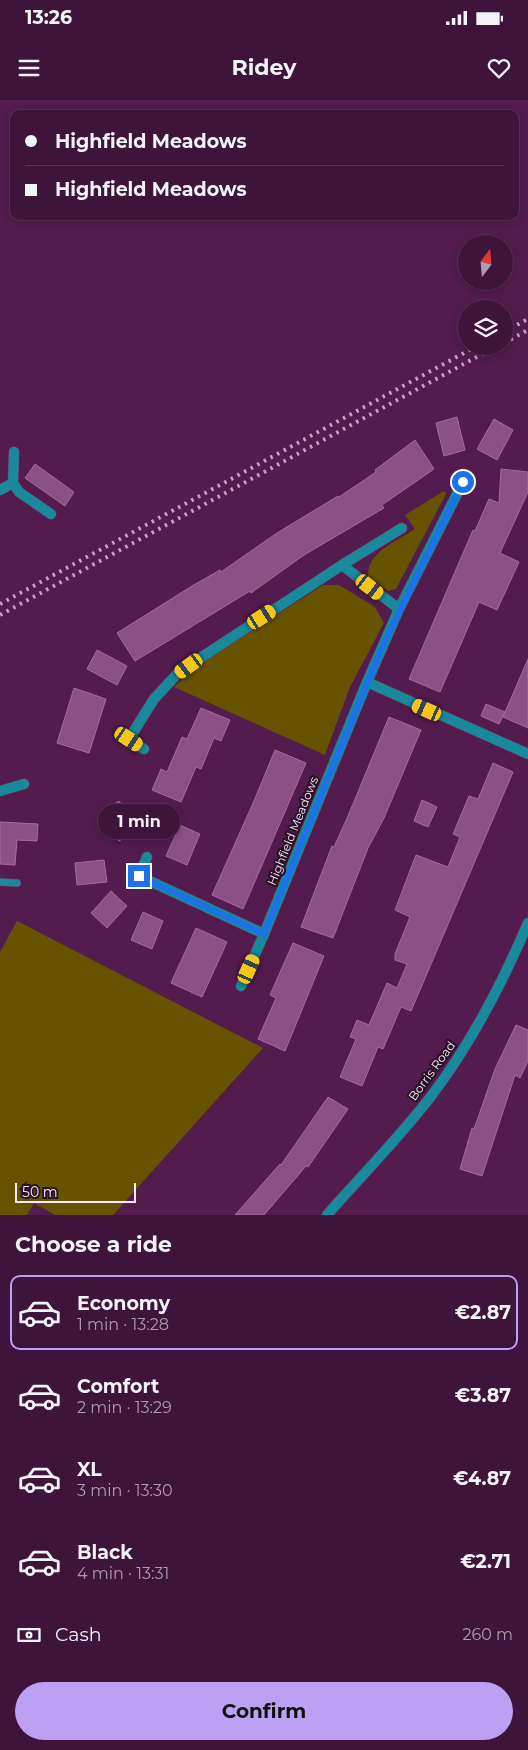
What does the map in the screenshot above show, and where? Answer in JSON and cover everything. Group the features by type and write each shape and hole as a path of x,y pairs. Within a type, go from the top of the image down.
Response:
{"street":[{"path":"14,452 13,483 19,492 51,514"},
{"name":"Highfield Meadows","path":"241,986 399,609 463,482"},
{"path":"0,490 13,483"},
{"path":"144,749 129,739 154,699 179,672 342,564 402,528"},
{"path":"342,564 399,609"},
{"path":"367,682 528,754"},
{"path":"0,791 24,784"},
{"path":"147,857 139,876 264,934"},
{"name":"Borris Road","path":"327,1215 407,1126 456,1060 496,994 528,923"}],"lane":[{"path":"0,882 17,884"}],"shaded area":[{"path":"444,491 446,494 396,589 388,591 368,576 372,560 384,548 415,529 405,515"},
{"path":"323,585 339,585 375,607 384,623 350,687 325,755 174,687 197,666"},
{"path":"17,921 263,1048 113,1215 55,1215 34,1203 27,1215 0,1215 0,952"}],"building":[{"path":"457,417 465,450 444,456 436,423"},
{"path":"494,419 513,430 497,460 477,449"},
{"path":"415,440 434,469 382,505 384,508 304,555 251,593 250,591 135,661 117,633 192,586 220,570 221,572 277,533 339,497 376,472 375,470"},
{"path":"35,464 74,492 65,506 25,478"},
{"path":"501,469 528,472 528,492 500,553 519,562 497,610 479,602 440,692 409,679 473,530 475,531 489,499 499,503"},
{"path":"97,650 127,666 117,685 87,669"},
{"path":"528,659 528,728 503,717"},
{"path":"74,688 106,699 89,753 57,743"},
{"path":"486,704 505,712 499,724 481,716"},
{"path":"201,708 230,720 221,741 214,738 201,769 196,767 181,802 152,790 161,769 167,772 182,737 187,739"},
{"path":"389,717 421,730 384,818 368,848 333,938 301,927 332,846 334,847 348,816"},
{"path":"275,750 306,763 243,909 212,895"},
{"path":"493,763 513,772 411,1011 401,1007 383,1049 378,1047 362,1086 340,1077 356,1039 350,1037 357,1020 369,1025 387,983 397,988 407,964 395,960 395,954 410,917 395,910 416,855 448,867 460,837 453,834 469,796 478,799"},
{"path":"422,800 437,807 428,827 414,821"},
{"path":"119,801 138,829 119,841 101,813"},
{"path":"0,822 38,824 37,841 17,840 15,865 0,864"},
{"path":"180,825 200,834 187,865 166,856"},
{"path":"104,860 107,882 77,885 75,863"},
{"path":"111,891 127,906 107,928 91,913"},
{"path":"143,912 163,921 152,949 131,940"},
{"path":"196,928 227,942 202,997 171,983"},
{"path":"293,943 324,956 285,1051 258,1039 276,998 270,995"},
{"path":"516,1025 528,1030 528,1061 520,1078 515,1075 482,1176 460,1169 472,1128 474,1129 495,1069"},
{"path":"328,1097 348,1109 308,1167 306,1166 264,1215 235,1215 281,1165"}],"railway":[{"path":"513,327 528,319"},
{"path":"513,338 528,330"},
{"path":"0,604 460,355"},
{"path":"0,615 480,355"}],"route":[{"path":"139,876 264,934 383,645 463,482"}]}
